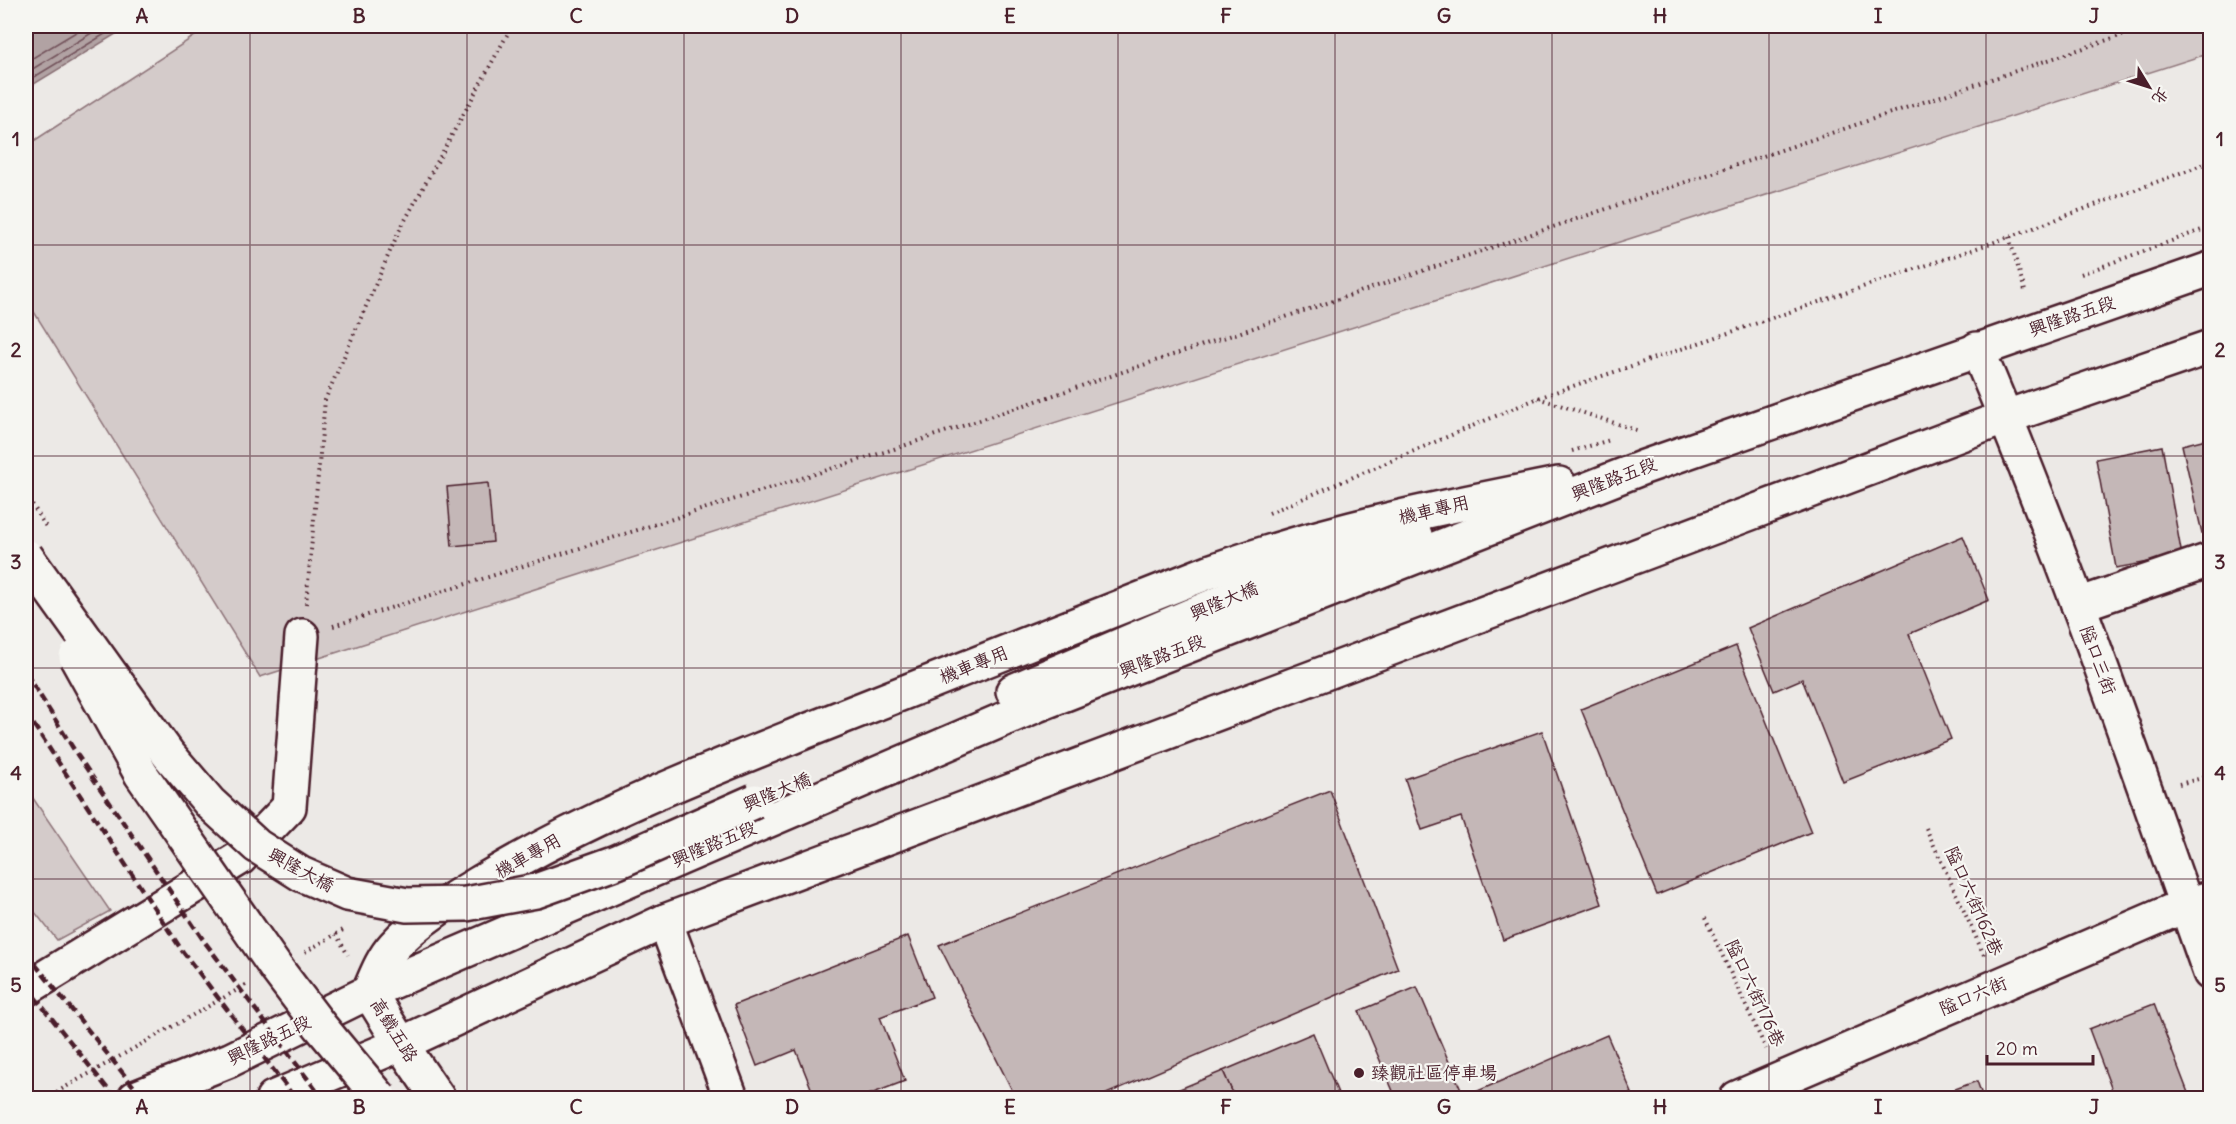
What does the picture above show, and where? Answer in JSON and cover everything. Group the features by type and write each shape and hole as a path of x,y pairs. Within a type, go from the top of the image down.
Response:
{"street":[{"name":"興隆路五段","path":"135,1098 230,1060 369,992 1038,705 1644,467 2211,269"},
{"path":"273,1098 401,1044 665,921 2006,417 2211,347"},
{"name":"隘口三街","path":"1977,349 2198,902 2211,973"},
{"name":"興隆大橋","path":"26,556 168,754 210,803 257,846 301,874 347,894 408,905 466,904 536,891 617,862 1288,574 1644,467"},
{"name":"機車專用","path":"369,992 383,961 394,946 420,922 465,891 583,826 674,784 1262,553 1422,511 1644,467"},
{"path":"2078,605 2211,560"},
{"path":"26,567 141,774 276,968 320,1026 380,1098"},
{"path":"26,989 240,858 289,807 302,636"},
{"name":"隘口六街","path":"1737,1098 2198,902"},
{"path":"665,921 731,1098"},
{"name":"高鐵五路","path":"369,992 438,1098"}],"path":[{"path":"512,26 398,233 325,400 302,636 894,449 2149,26"},
{"path":"2009,237 2026,294"},
{"path":"1538,398 1640,432"},
{"name":"隘口六街162巷","path":"1926,828 1998,986"},
{"name":"隘口六街176巷","path":"1705,918 1780,1079"}],"shaded area":[{"path":"210,26 2210,26 2210,53 260,677 26,299 26,146"},
{"path":"26,788 110,911 57,940 26,901"}],"water":[{"path":"26,26 129,26 26,89"}],"building":[{"path":"2210,438 2210,531 2202,533 2182,445"},
{"path":"2162,446 2182,556 2116,568 2096,459"},
{"path":"488,483 493,542 452,546 447,487"},
{"path":"1963,536 1989,600 1909,634 1951,739 1843,782 1802,679 1774,691 1748,628"},
{"path":"1736,646 1811,832 1657,895 1581,709"},
{"path":"1542,731 1602,904 1503,940 1461,817 1422,830 1405,779"},
{"path":"1330,790 1398,969 1097,1098 1016,1098 939,945"},
{"path":"908,936 932,997 880,1017 905,1081 860,1098 815,1098 796,1050 757,1066 734,1005"},
{"path":"1417,987 1464,1097 1607,1035 1632,1093 1620,1098 1396,1098 1359,1011"},
{"path":"2154,1004 2190,1098 2115,1098 2089,1029"},
{"path":"1313,1033 1340,1098 1235,1098 1223,1071"},
{"path":"1223,1071 1235,1098 1158,1098"},
{"path":"1977,1081 1983,1098 1931,1098"}],"railway":[{"path":"26,673 78,756 204,941 322,1098"},
{"path":"26,713 183,952 295,1098"},
{"path":"26,953 143,1098"},
{"path":"26,986 115,1098"}],"place":[{"name":"臻觀社區停車場","path":"1359,1073"}]}
